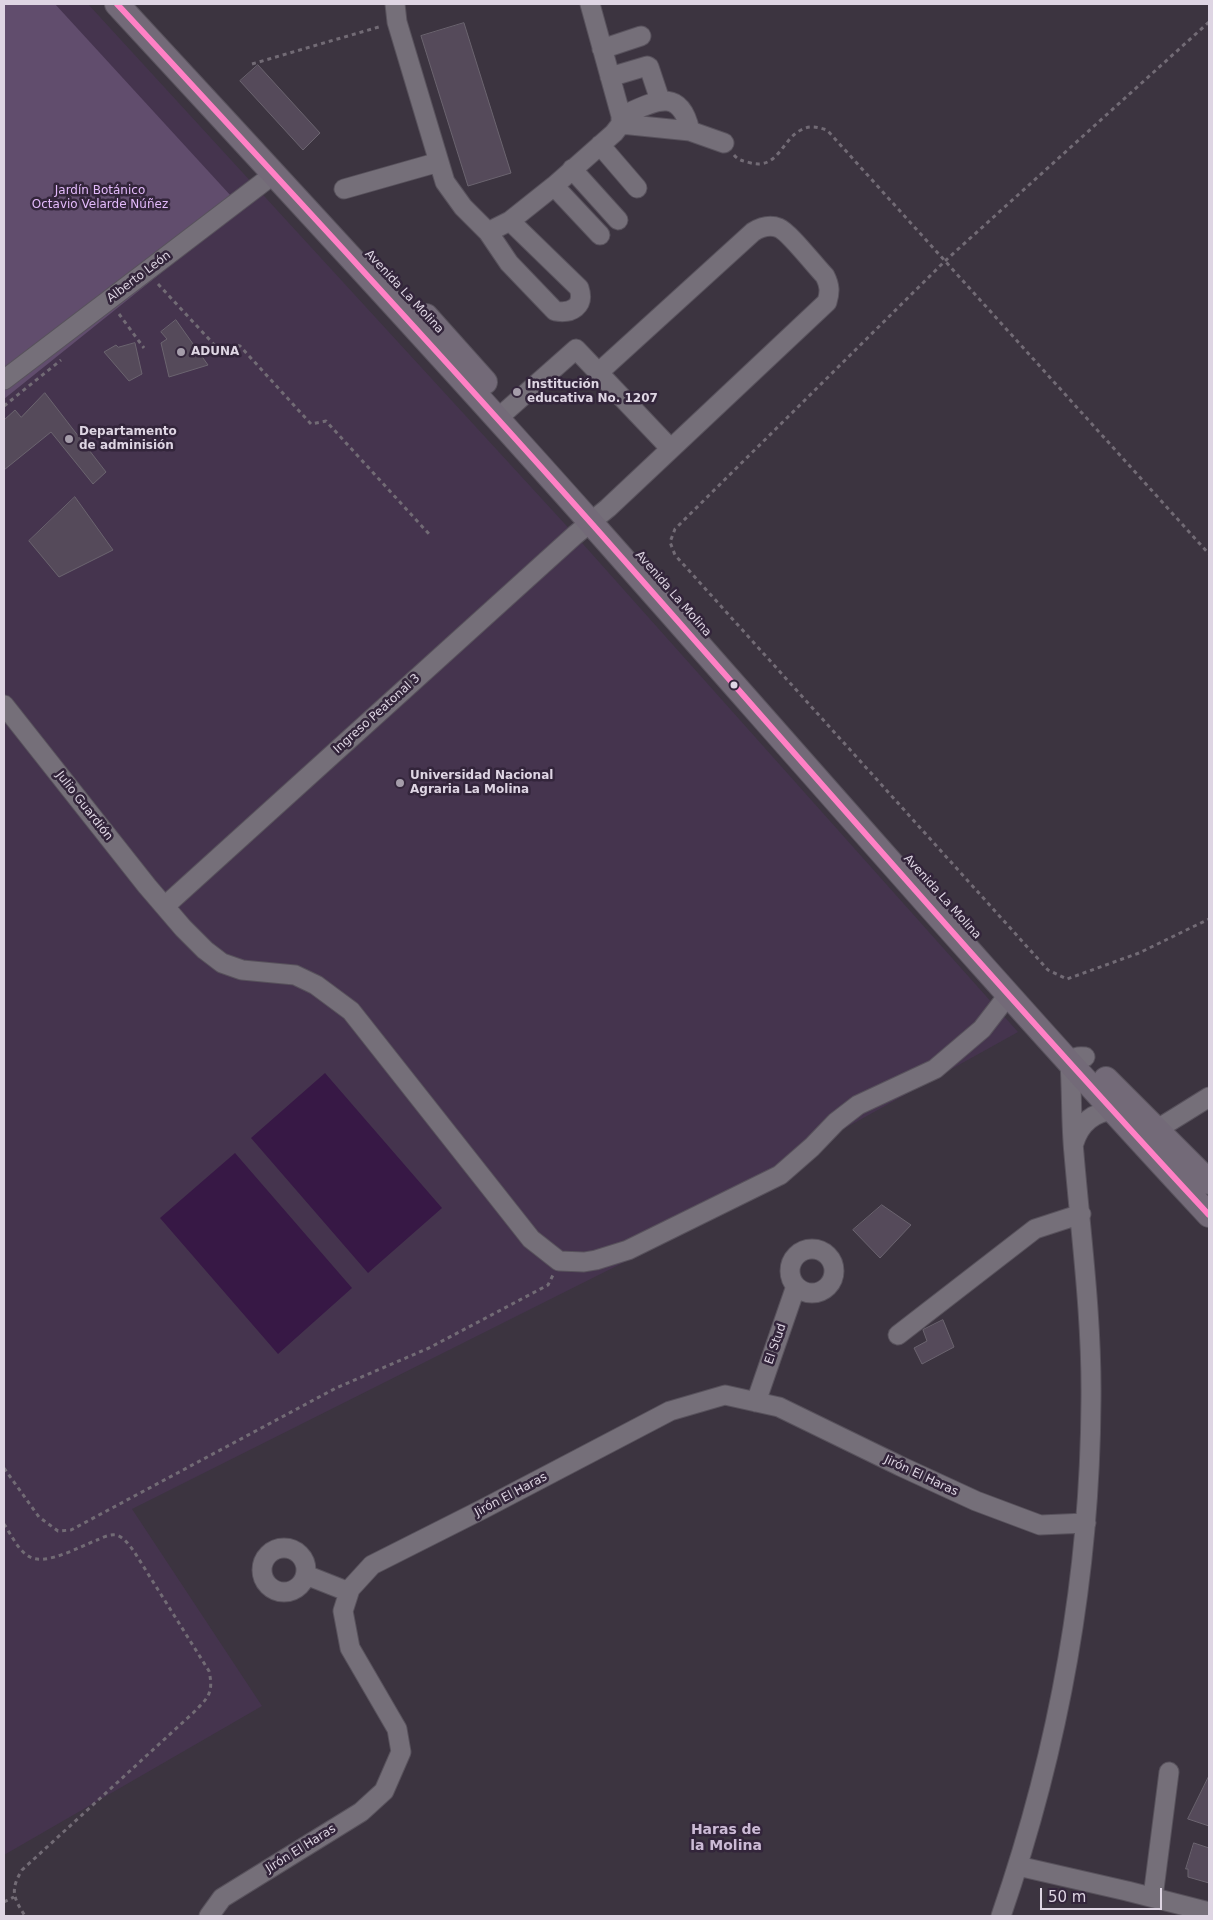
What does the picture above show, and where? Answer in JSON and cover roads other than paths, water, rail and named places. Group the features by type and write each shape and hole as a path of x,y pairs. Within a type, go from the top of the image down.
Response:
{"main road":[{"name":"Avenida La Molina","path":"117,4 274,174 503,414"},
{"name":"Avenida La Molina","path":"140,4 1078,1060 1114,1110 1209,1215"},
{"name":"Avenida La Molina","path":"596,518 1009,994 1078,1060 1156,1130 1209,1182"}],"street":[{"path":"590,4 621,120"},
{"path":"396,13 439,162 452,193 488,232 509,263 555,311 566,313 571,311 580,301 582,295 579,288 510,221"},
{"path":"602,49 641,36"},
{"path":"610,77 647,66 649,67 660,100"},
{"path":"488,232 510,221 554,186 614,133 621,120 660,100 672,102 681,107 687,116 690,131"},
{"path":"621,120 690,131 724,143"},
{"path":"600,145 637,188"},
{"path":"344,189 439,162"},
{"path":"572,169 618,220"},
{"name":"Alberto León","path":"4,380 274,174"},
{"path":"554,186 600,235"},
{"name":"Ingreso Peatonal 3","path":"165,906 560,548 596,518 827,302 830,288 825,276 783,230 770,226 760,228 753,232 598,373"},
{"path":"503,414 576,349 670,448"},
{"name":"Julio Guardión","path":"4,705 147,886 183,928 222,963 242,970 295,975 316,985 351,1011 531,1239 559,1261 584,1262 628,1250 780,1175 812,1147 836,1122 858,1105 935,1069 982,1030 1009,994"},
{"path":"1001,1916 1036,1805 1060,1708 1077,1611 1086,1523 1090,1453 1091,1347 1087,1276 1074,1152 1078,1060"},
{"path":"1156,1130 1209,1097"},
{"path":"1074,1152 1077,1134 1088,1119 1096,1114 1114,1110"},
{"path":"898,1334 1035,1229 1081,1214"},
{"name":"El Stud","path":"756,1402 796,1286"},
{"name":"Jirón El Haras","path":"209,1916 222,1898 360,1812 384,1791 388,1783 400,1752 397,1729 350,1648 343,1611 349,1592 372,1565 492,1505 670,1411 725,1395 778,1407 976,1501 1040,1525 1086,1523"},
{"path":"306,1575 349,1592"},
{"path":"1153,1897 1169,1772"},
{"path":"1018,1866 1209,1912"}],"place":[{"name":"ADUNA","path":"181,352"},
{"name":"Institución educativa No. 1207","path":"517,392"},
{"name":"Departamento de adminisión","path":"69,439"},
{"name":"Universidad Nacional Agraria La Molina","path":"400,783"}],"district":[{"name":"Haras de la Molina","path":"726,1838"}],"park label":[{"name":"Jardín Botánico Octavio Velarde Núñez","path":"100,198"}]}
